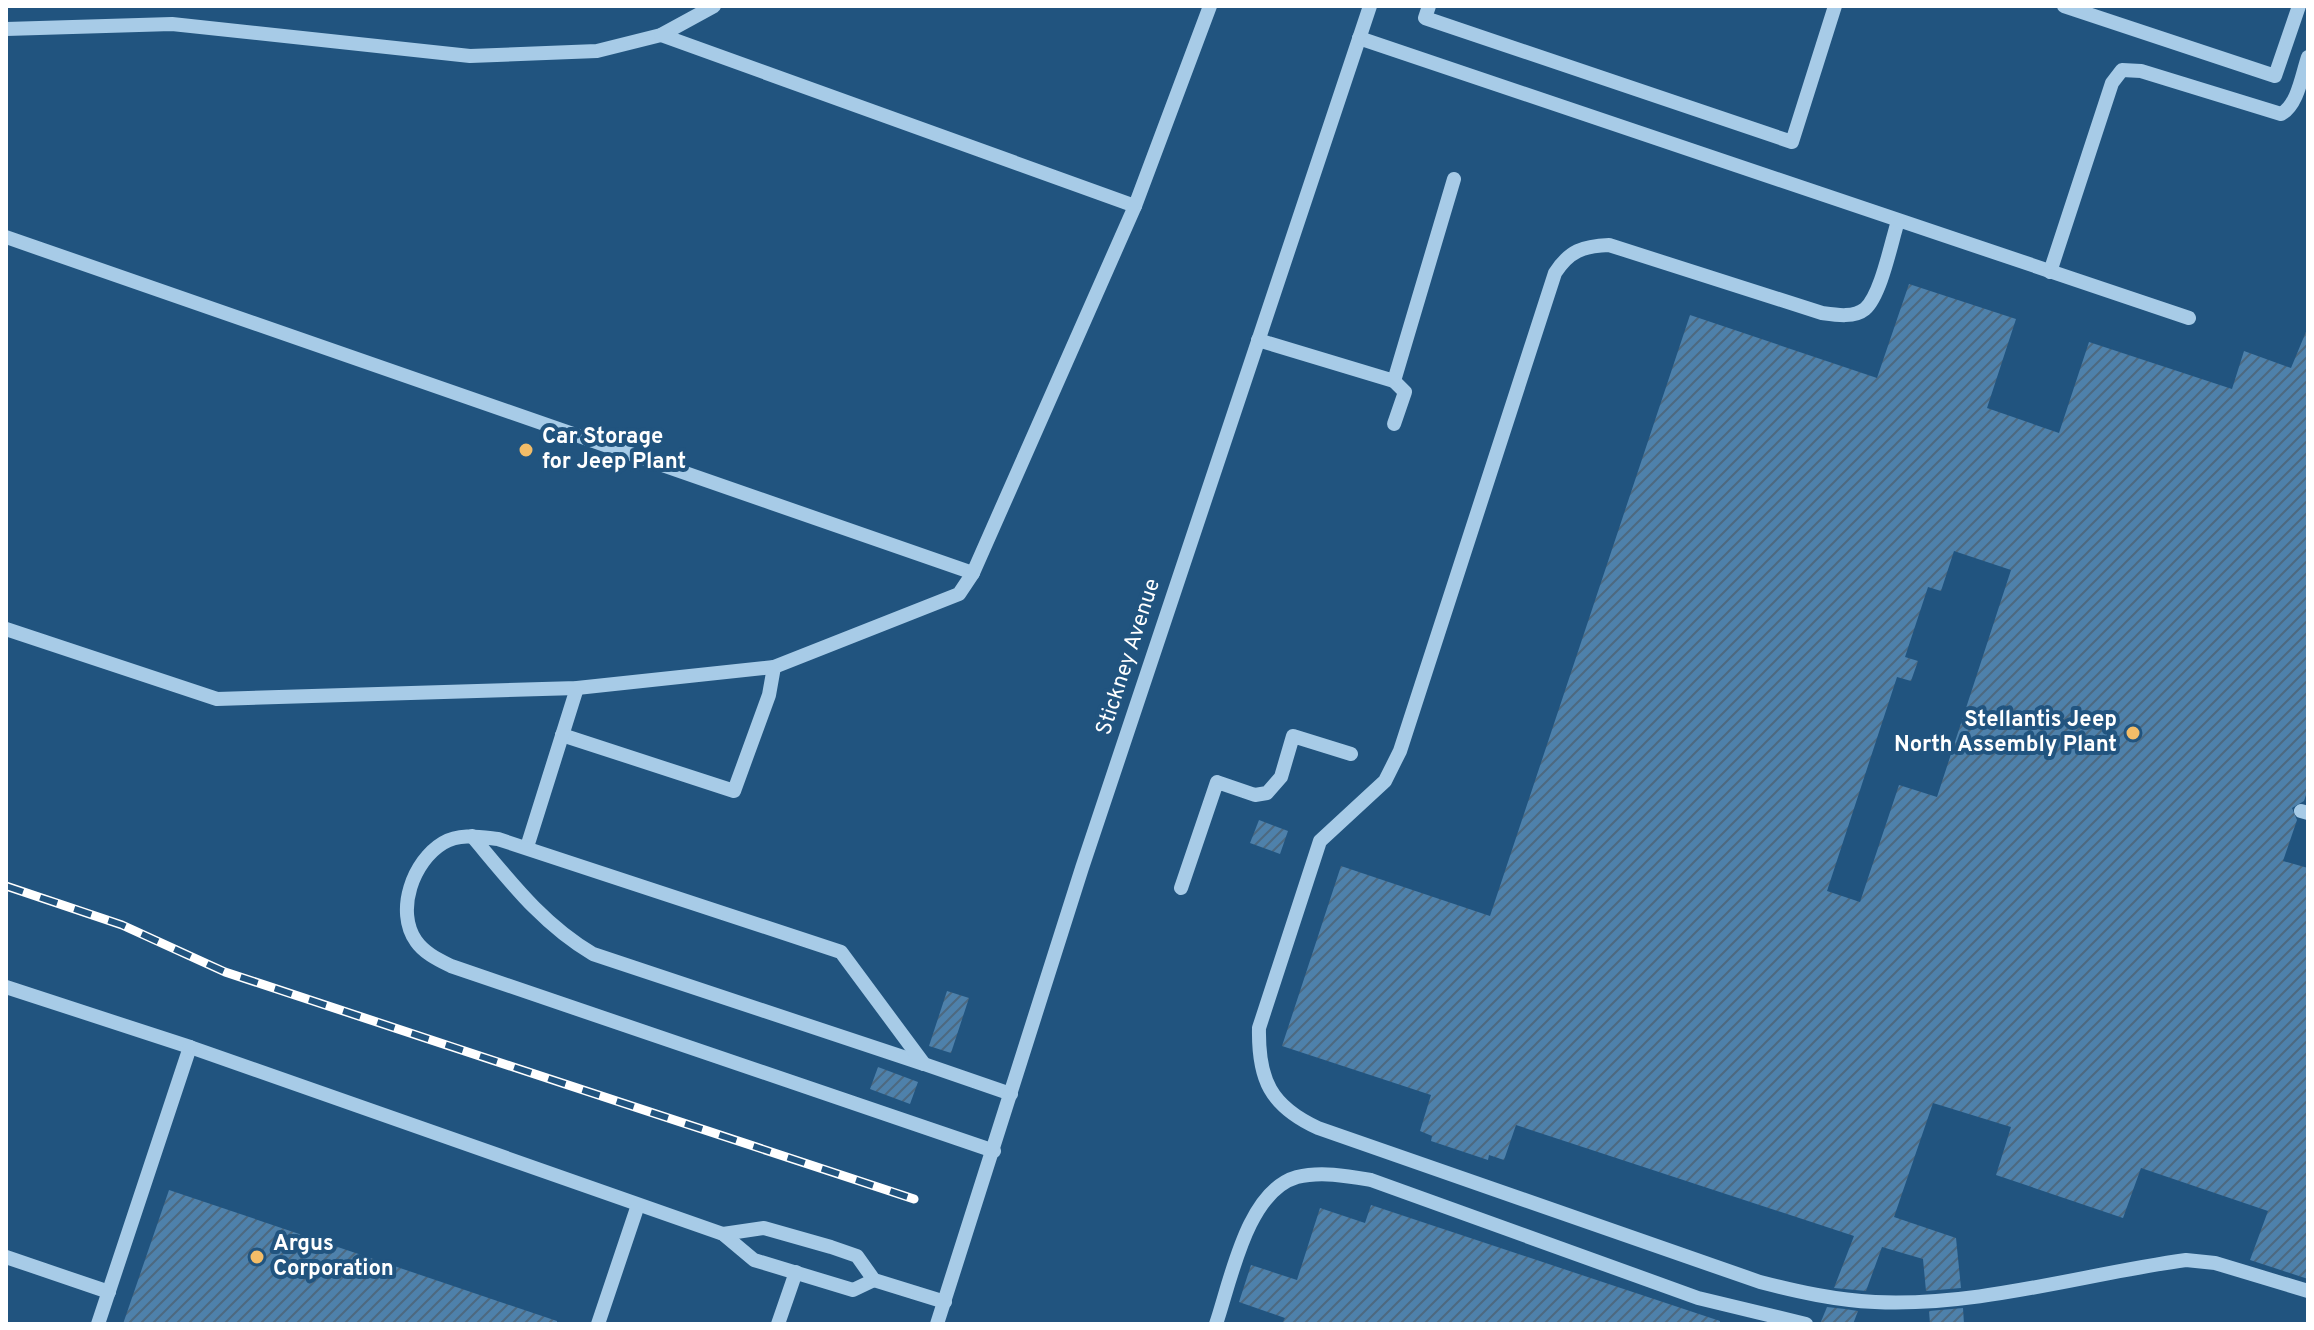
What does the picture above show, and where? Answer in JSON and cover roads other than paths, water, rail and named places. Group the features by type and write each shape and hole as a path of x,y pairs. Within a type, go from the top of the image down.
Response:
{"street":[{"path":"6,29 172,24 470,56 597,51 661,35 714,6"},
{"path":"6,629 217,699 577,688 774,667 959,594 973,573 1135,206 1210,6"},
{"name":"Stickney Avenue","path":"937,1324 1078,880 1370,6"},
{"path":"1429,6 1425,18 1792,142 1835,6"},
{"path":"2064,6 2275,76 2299,6"},
{"path":"661,35 1135,206"},
{"path":"1359,38 2189,318"},
{"path":"2050,272 2112,83 2122,70 2141,71 2273,115 2288,110 2308,57"},
{"path":"1394,381 1454,179"},
{"path":"1898,221 1874,297 1863,311 1842,316 1822,313 1609,245 1587,246 1566,256 1555,273 1393,770 1320,841 1259,1028 1259,1055 1264,1080 1277,1101 1293,1117 1318,1128 1760,1282 1820,1297 1877,1302 1973,1295 2186,1260 2215,1263 2308,1291"},
{"path":"6,237 973,573"},
{"path":"1258,340 1394,381 1405,392 1394,424"},
{"path":"562,735 734,791 769,695 774,667"},
{"path":"527,847 577,688"},
{"path":"1181,888 1217,782 1255,795 1267,793 1281,777 1293,736 1351,754"},
{"path":"924,1064 841,952 527,847 472,836 444,842 421,862 411,886 409,923 416,941 431,956 501,984 994,1151"},
{"path":"472,836 539,915 564,937 593,954 1011,1094"},
{"path":"6,987 190,1047 723,1234 754,1260 853,1290 874,1280"},
{"path":"98,1324 190,1047"},
{"path":"1216,1324 1255,1211 1296,1177 1334,1174 1371,1180 1698,1298 1806,1324"},
{"path":"598,1324 638,1205"},
{"path":"723,1234 764,1228 831,1247 857,1256 874,1280 945,1302"},
{"path":"6,1257 109,1292"},
{"path":"778,1324 796,1272"}],"railway":[{"path":"6,886 122,925 225,972 914,1199"}],"place":[{"name":"Car Storage for Jeep Plant","path":"526,450"},
{"name":"Stellantis Jeep North Assembly Plant","path":"2133,733"},
{"name":"Argus Corporation","path":"257,1257"}]}
